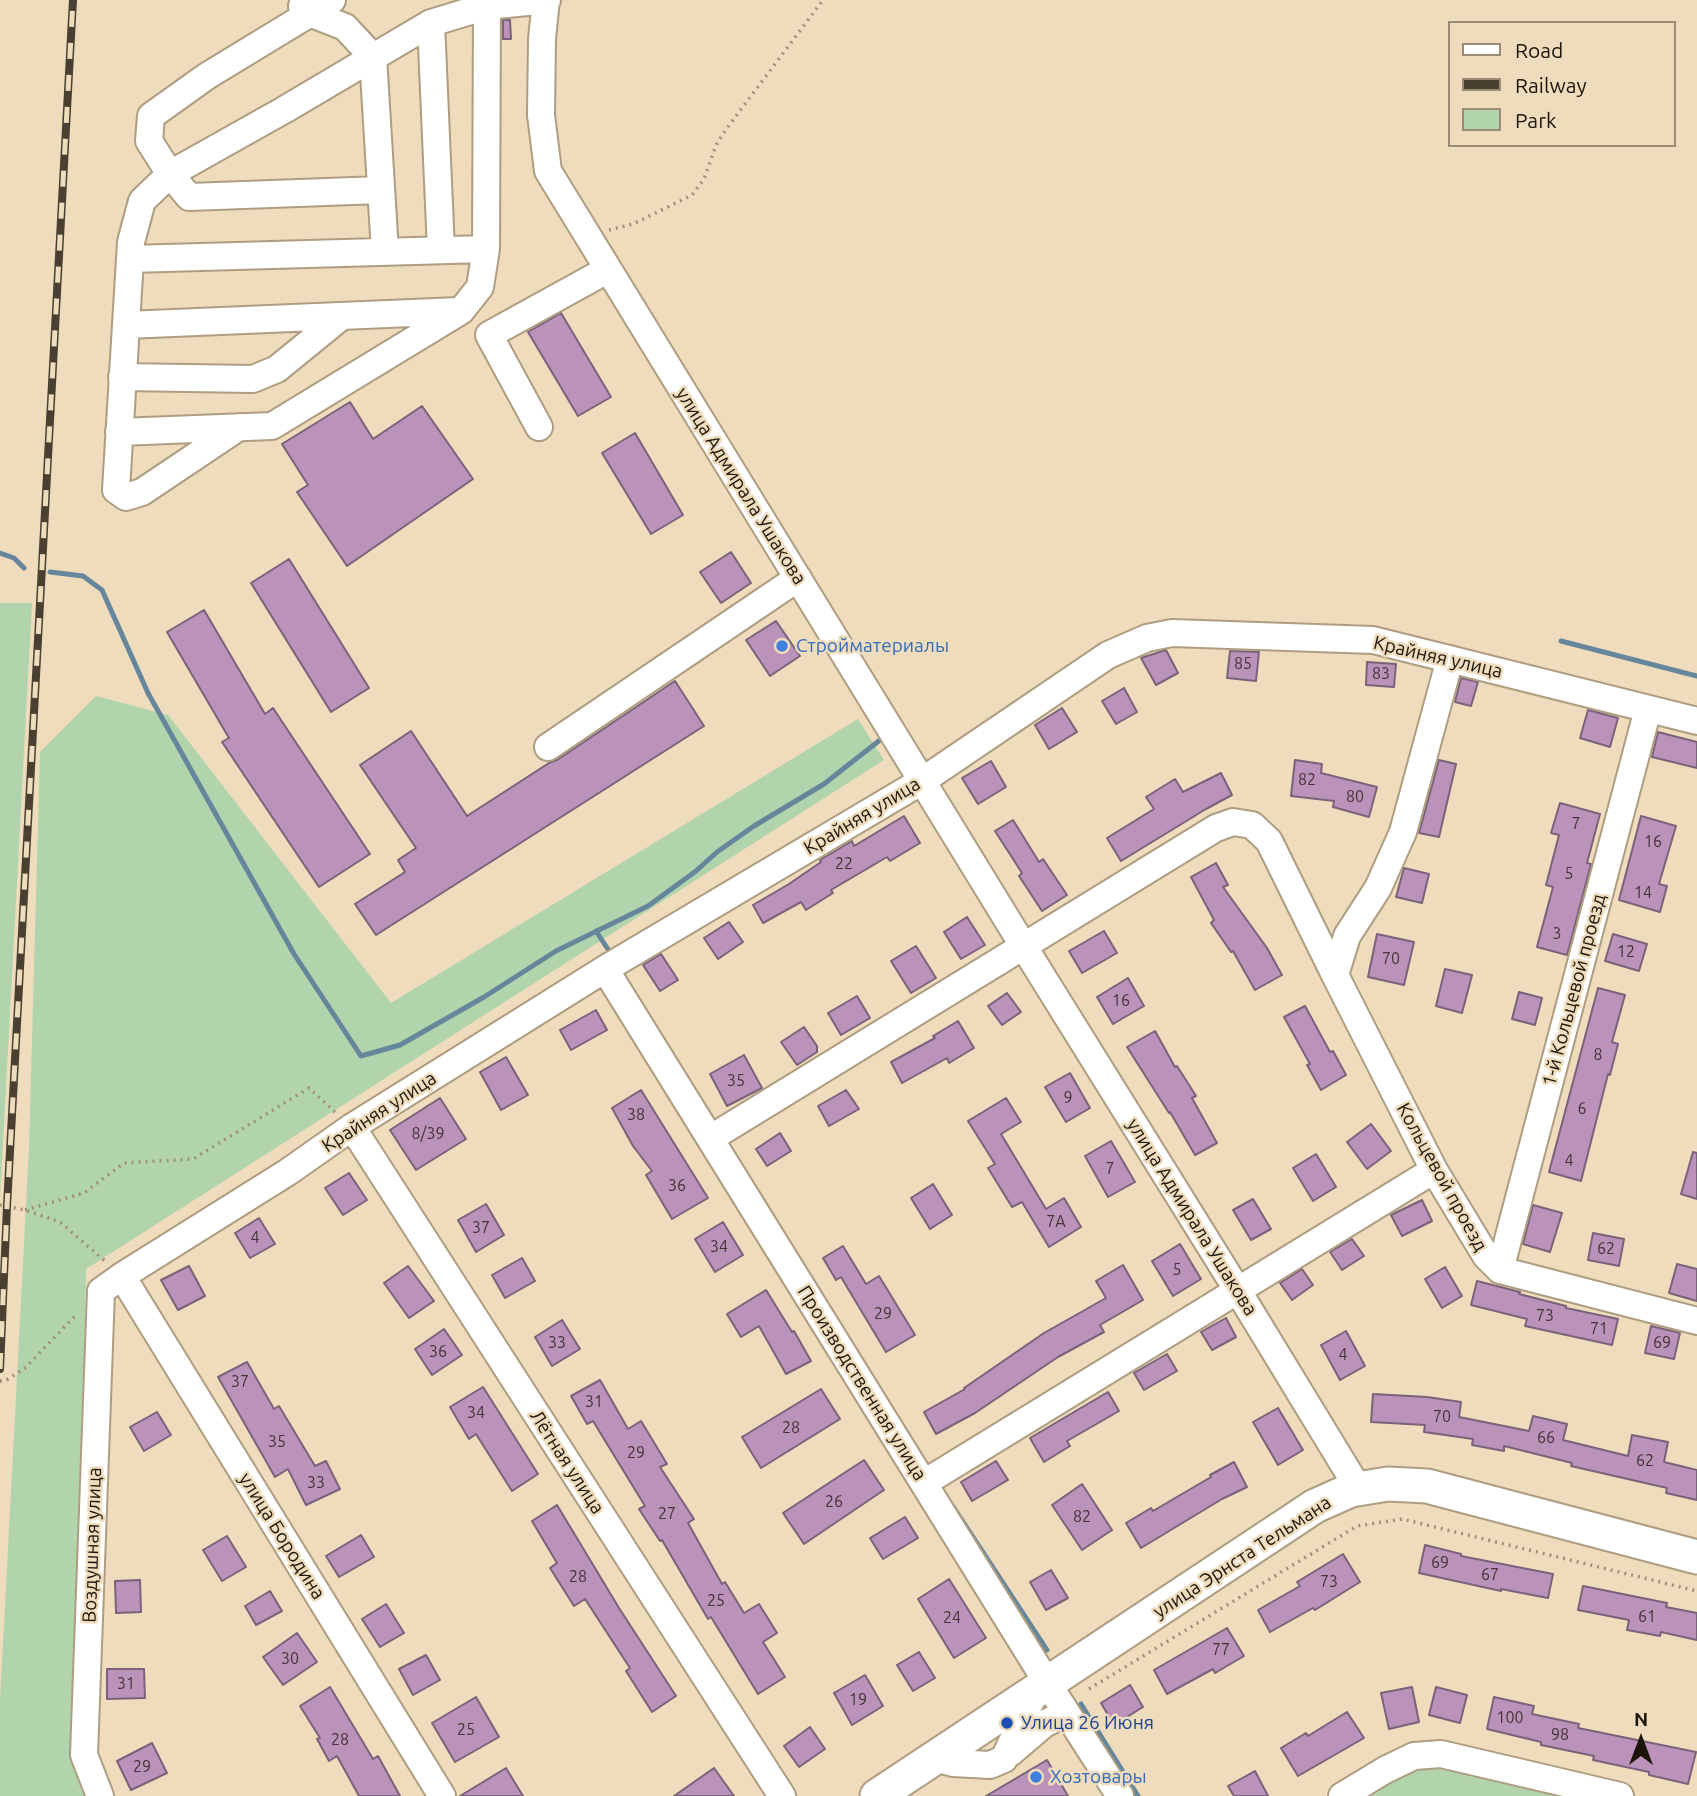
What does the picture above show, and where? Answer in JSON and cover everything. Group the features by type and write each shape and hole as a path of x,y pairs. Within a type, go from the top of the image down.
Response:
{"main road":[{"name":"улица Эрнста Тельмана","path":"1052,1699 1315,1506 1357,1488 1396,1483 1427,1486 1697,1558"},
{"path":"877,1796 935,1758 1052,1699"}],"street":[{"path":"332,0 302,7 151,116 149,141 170,174 190,197 381,190"},
{"path":"239,427 142,492 126,497 116,490 131,242 142,201 170,174 430,23 487,6 546,0"},
{"name":"улица Адмирала Ушакова","path":"546,0 542,39 541,115 548,172 1238,1290 1357,1488"},
{"path":"118,432 272,426 461,312 480,287 486,249 487,6"},
{"path":"302,7 345,27 373,57 385,252"},
{"path":"430,23 441,250"},
{"path":"130,259 486,249"},
{"path":"539,427 489,335 607,270"},
{"path":"126,325 461,312"},
{"path":"122,377 253,379 277,369 342,316"},
{"path":"548,747 798,578"},
{"name":"Крайняя улица","path":"111,1283 288,1172 352,1127 605,969 922,781 1108,654 1147,638 1172,633 1373,640 1697,721"},
{"path":"1335,975 1347,936 1378,888 1403,832 1450,659"},
{"name":"1-й Кольцевой проезд","path":"1500,1270 1648,709"},
{"name":"Кольцевой проезд","path":"1024,947 1216,828 1233,822 1252,825 1269,841 1434,1170 1486,1256 1500,1270 1697,1321"},
{"path":"711,1138 1024,947"},
{"name":"Производственная улица","path":"605,969 924,1483 1052,1699 1120,1796"},
{"name":"Лётная улица","path":"352,1127 782,1796"},
{"path":"924,1483 1434,1170"},
{"name":"Воздушная улица","path":"100,1796 84,1755 111,1283"},
{"name":"улица Бородина","path":"111,1283 442,1796"},
{"path":"1004,1759 1052,1699"},
{"path":"935,1758 953,1763 990,1765 1004,1759 1044,1724 1052,1699"},
{"path":"1342,1796 1414,1756 1440,1754 1583,1791 1620,1796"}],"path":[{"path":"589,241 604,232 633,224 692,195 704,179 716,145 727,128 823,0"},
{"path":"26,1210 84,1193 124,1163 193,1159 309,1088 352,1127"},
{"path":"0,1205 26,1210 60,1223 111,1283 25,1368 5,1381 0,1381"},
{"path":"1052,1699 1357,1526 1402,1519 1697,1591"}],"green space":[{"path":"0,603 32,603 0,1198"},
{"path":"96,696 168,715 391,1003 858,719 884,760 86,1269 77,1765 93,1796 0,1796 0,1701 29,1148 40,752"},
{"path":"1436,1762 1574,1796 1354,1796 1391,1773"}],"building":[{"path":"503,20 510,20 511,39 503,39"},
{"path":"561,313 611,397 578,416 528,332"},
{"path":"350,402 373,439 422,406 473,479 347,566 297,492 308,485 282,444"},
{"path":"635,433 683,515 651,534 602,453"},
{"path":"731,552 751,583 721,603 700,572"},
{"path":"289,559 369,688 331,712 251,583"},
{"path":"204,610 265,714 273,708 370,854 319,887 222,742 229,738 167,632"},
{"path":"776,621 800,656 770,676 746,640"},
{"path":"1166,650 1178,673 1156,685 1141,658"},
{"path":"1230,651 1259,652 1256,681 1227,678"},
{"path":"1367,662 1396,664 1394,687 1366,685"},
{"path":"1461,678 1478,682 1471,706 1455,702"},
{"path":"675,681 704,726 376,935 355,904 405,872 398,860 416,848 360,765 411,731 467,816"},
{"path":"1124,688 1137,712 1116,724 1102,701"},
{"path":"1062,708 1077,732 1049,749 1035,725"},
{"path":"1588,710 1618,718 1610,747 1580,738"},
{"path":"1658,732 1697,742 1697,768 1652,757"},
{"path":"1295,760 1322,764 1321,773 1377,787 1369,817 1333,807 1334,801 1291,796"},
{"path":"1439,760 1456,764 1439,837 1419,833"},
{"path":"991,761 1006,787 978,804 962,778"},
{"path":"1221,773 1232,795 1121,861 1107,838 1154,809 1146,797 1175,779 1183,792"},
{"path":"1560,803 1600,814 1587,863 1591,864 1567,955 1537,947 1553,887 1546,885 1559,835 1551,833"},
{"path":"904,816 920,843 890,861 887,857 831,890 833,893 806,910 801,902 763,923 753,905 852,841 854,846"},
{"path":"1641,816 1676,826 1659,884 1667,886 1660,912 1619,900"},
{"path":"1013,820 1039,862 1043,859 1067,895 1042,911 1019,876 1022,873 995,831"},
{"path":"1216,863 1228,885 1223,887 1267,948 1282,975 1255,990 1233,951 1231,952 1211,923 1214,920 1191,877"},
{"path":"1404,868 1429,874 1422,903 1396,897"},
{"path":"967,917 985,945 961,959 944,932"},
{"path":"729,922 743,942 718,959 704,938"},
{"path":"1104,931 1117,953 1082,973 1069,951"},
{"path":"1377,934 1414,942 1404,985 1368,977"},
{"path":"1613,934 1647,944 1639,971 1605,961"},
{"path":"916,946 936,978 911,993 891,961"},
{"path":"661,954 678,980 660,991 643,965"},
{"path":"1445,969 1472,975 1462,1013 1436,1006"},
{"path":"1128,978 1144,1006 1113,1024 1097,997"},
{"path":"1598,988 1625,995 1612,1042 1618,1044 1581,1181 1549,1172"},
{"path":"1519,992 1542,998 1535,1025 1512,1019"},
{"path":"1007,993 1021,1012 1002,1025 988,1006"},
{"path":"857,996 870,1018 841,1035 828,1013"},
{"path":"1305,1006 1346,1075 1321,1090 1284,1017"},
{"path":"596,1010 607,1030 571,1050 560,1030"},
{"path":"958,1021 974,1048 949,1063 947,1058 902,1083 891,1062 935,1038 933,1036"},
{"path":"804,1027 817,1046 817,1052 797,1065 781,1042"},
{"path":"1155,1031 1175,1067 1177,1066 1196,1096 1192,1098 1217,1143 1195,1155 1127,1047"},
{"path":"744,1055 762,1088 727,1106 710,1074"},
{"path":"506,1057 528,1095 501,1110 480,1072"},
{"path":"1070,1073 1090,1108 1066,1122 1045,1087"},
{"path":"641,1090 708,1198 672,1219 646,1175 652,1171 633,1146 612,1108"},
{"path":"846,1090 859,1109 829,1126 818,1106"},
{"path":"440,1098 466,1139 416,1170 390,1130"},
{"path":"1006,1098 1021,1122 1001,1134 1046,1209 1064,1198 1081,1227 1049,1247 1022,1202 1012,1207 988,1168 995,1164 968,1121"},
{"path":"1371,1124 1391,1151 1367,1169 1347,1142"},
{"path":"780,1133 791,1151 767,1166 756,1149"},
{"path":"1111,1141 1135,1182 1108,1197 1085,1156"},
{"path":"1693,1152 1697,1153 1697,1199 1681,1194"},
{"path":"1316,1154 1336,1187 1313,1201 1293,1168"},
{"path":"349,1173 367,1200 343,1215 325,1188"},
{"path":"933,1184 952,1215 930,1229 911,1198"},
{"path":"1253,1199 1271,1229 1251,1240 1233,1210"},
{"path":"1422,1200 1432,1221 1402,1236 1391,1215"},
{"path":"486,1204 504,1235 476,1252 458,1220"},
{"path":"1533,1205 1562,1213 1550,1252 1523,1244"},
{"path":"259,1218 275,1244 250,1258 235,1233"},
{"path":"723,1222 743,1255 715,1272 695,1239"},
{"path":"1593,1233 1624,1239 1619,1266 1588,1260"},
{"path":"1352,1239 1364,1256 1342,1270 1330,1252"},
{"path":"1180,1244 1201,1279 1173,1296 1152,1261"},
{"path":"843,1246 866,1284 879,1276 915,1335 886,1352 841,1277 836,1280 823,1258"},
{"path":"522,1258 535,1281 505,1298 492,1275"},
{"path":"1677,1264 1697,1269 1697,1301 1669,1293"},
{"path":"1123,1265 1143,1300 1100,1325 1104,1332 1058,1357 975,1413 936,1434 924,1412 965,1389 1044,1333 1106,1298 1096,1281"},
{"path":"189,1266 205,1296 178,1310 161,1280"},
{"path":"408,1266 434,1301 409,1318 384,1283"},
{"path":"1445,1267 1462,1296 1442,1308 1425,1279"},
{"path":"1302,1269 1313,1285 1292,1300 1280,1283"},
{"path":"1477,1281 1566,1308 1618,1319 1612,1345 1525,1326 1527,1319 1471,1305"},
{"path":"766,1290 811,1361 786,1374 759,1326 741,1337 727,1314"},
{"path":"1226,1318 1236,1337 1212,1350 1201,1332"},
{"path":"562,1320 580,1349 552,1366 535,1337"},
{"path":"1651,1326 1680,1333 1674,1359 1645,1353"},
{"path":"444,1329 462,1355 432,1375 415,1349"},
{"path":"1346,1331 1365,1366 1340,1380 1321,1345"},
{"path":"1167,1354 1177,1371 1144,1390 1134,1373"},
{"path":"247,1362 274,1409 279,1406 315,1466 326,1461 340,1489 306,1505 288,1469 275,1477 218,1377"},
{"path":"600,1380 628,1429 641,1421 667,1464 660,1467 694,1519 688,1523 722,1584 725,1582 744,1613 759,1604 777,1633 763,1642 785,1677 758,1694 711,1617 708,1619 662,1540 660,1541 639,1509 645,1506 593,1421 587,1424 571,1396"},
{"path":"483,1387 538,1474 512,1491 476,1434 469,1439 450,1407"},
{"path":"821,1389 840,1419 761,1468 742,1437"},
{"path":"1108,1392 1119,1411 1067,1441 1070,1446 1044,1462 1030,1438"},
{"path":"1373,1394 1461,1402 1459,1417 1529,1431 1533,1416 1567,1424 1563,1440 1628,1456 1632,1435 1668,1442 1664,1462 1697,1470 1697,1500 1666,1493 1667,1488 1571,1466 1572,1463 1504,1446 1504,1451 1472,1445 1473,1439 1424,1432 1425,1425 1371,1422"},
{"path":"1278,1408 1303,1450 1278,1465 1253,1422"},
{"path":"157,1412 171,1435 144,1451 130,1427"},
{"path":"864,1460 884,1490 804,1544 783,1513"},
{"path":"996,1461 1008,1480 972,1501 961,1482"},
{"path":"1234,1462 1247,1487 1141,1548 1126,1523 1151,1508 1153,1511"},
{"path":"1082,1484 1112,1530 1082,1550 1052,1505"},
{"path":"557,1505 676,1696 652,1712 626,1671 630,1668 585,1599 574,1606 550,1568 557,1563 532,1521"},
{"path":"905,1517 918,1538 883,1559 870,1538"},
{"path":"361,1535 374,1557 339,1577 326,1556"},
{"path":"227,1536 246,1567 222,1581 203,1550"},
{"path":"1425,1545 1461,1556 1553,1574 1548,1598 1419,1573"},
{"path":"1343,1554 1360,1582 1315,1610 1313,1608 1270,1632 1258,1610 1300,1586 1297,1582"},
{"path":"1051,1570 1068,1598 1046,1610 1030,1582"},
{"path":"949,1579 986,1638 954,1658 918,1599"},
{"path":"140,1580 141,1612 116,1613 115,1581"},
{"path":"1583,1586 1667,1603 1666,1607 1697,1613 1697,1640 1661,1632 1660,1636 1627,1630 1629,1620 1578,1610"},
{"path":"270,1591 282,1611 256,1625 245,1606"},
{"path":"386,1604 404,1633 380,1647 362,1619"},
{"path":"1227,1628 1244,1656 1215,1673 1213,1669 1167,1694 1154,1670"},
{"path":"297,1633 317,1662 283,1685 263,1657"},
{"path":"919,1652 935,1678 913,1691 897,1665"},
{"path":"426,1655 440,1680 413,1695 399,1669"},
{"path":"107,1669 144,1669 145,1698 107,1699"},
{"path":"865,1675 883,1706 852,1725 834,1693"},
{"path":"1130,1685 1143,1707 1114,1725 1101,1703"},
{"path":"330,1687 373,1759 378,1756 400,1796 359,1796 337,1756 329,1761 317,1739 320,1738 300,1706"},
{"path":"1412,1687 1419,1722 1389,1729 1381,1693"},
{"path":"1436,1687 1467,1695 1460,1723 1429,1715"},
{"path":"476,1697 499,1737 455,1762 432,1723"},
{"path":"1494,1697 1534,1706 1532,1714 1579,1724 1578,1728 1696,1752 1688,1784 1593,1760 1594,1756 1541,1745 1541,1742 1487,1729"},
{"path":"1347,1712 1364,1738 1298,1776 1281,1748 1306,1733 1308,1736"},
{"path":"810,1727 825,1749 799,1767 784,1746"},
{"path":"152,1743 167,1773 131,1790 117,1761"},
{"path":"1047,1760 1068,1796 986,1796"},
{"path":"506,1768 523,1796 460,1796"},
{"path":"714,1768 734,1796 674,1796"},
{"path":"1255,1771 1268,1796 1234,1796 1228,1786"}],"waterway":[{"path":"0,553 14,558 24,568"},
{"path":"50,572 83,576 102,590 148,693 294,954 361,1056 400,1045 484,997 556,951 648,906 717,852 824,784 880,740"},
{"path":"1561,641 1697,676"},
{"path":"596,931 611,954"},
{"path":"954,1508 1047,1650"},
{"path":"1081,1704 1138,1796"}],"railway":[{"path":"0,1369 73,0"}],"place":[{"name":"Стройматериалы","path":"782,646"},
{"name":"Улица 26 Июня","path":"1007,1723"},
{"name":"Хозтовары","path":"1036,1777"}]}
